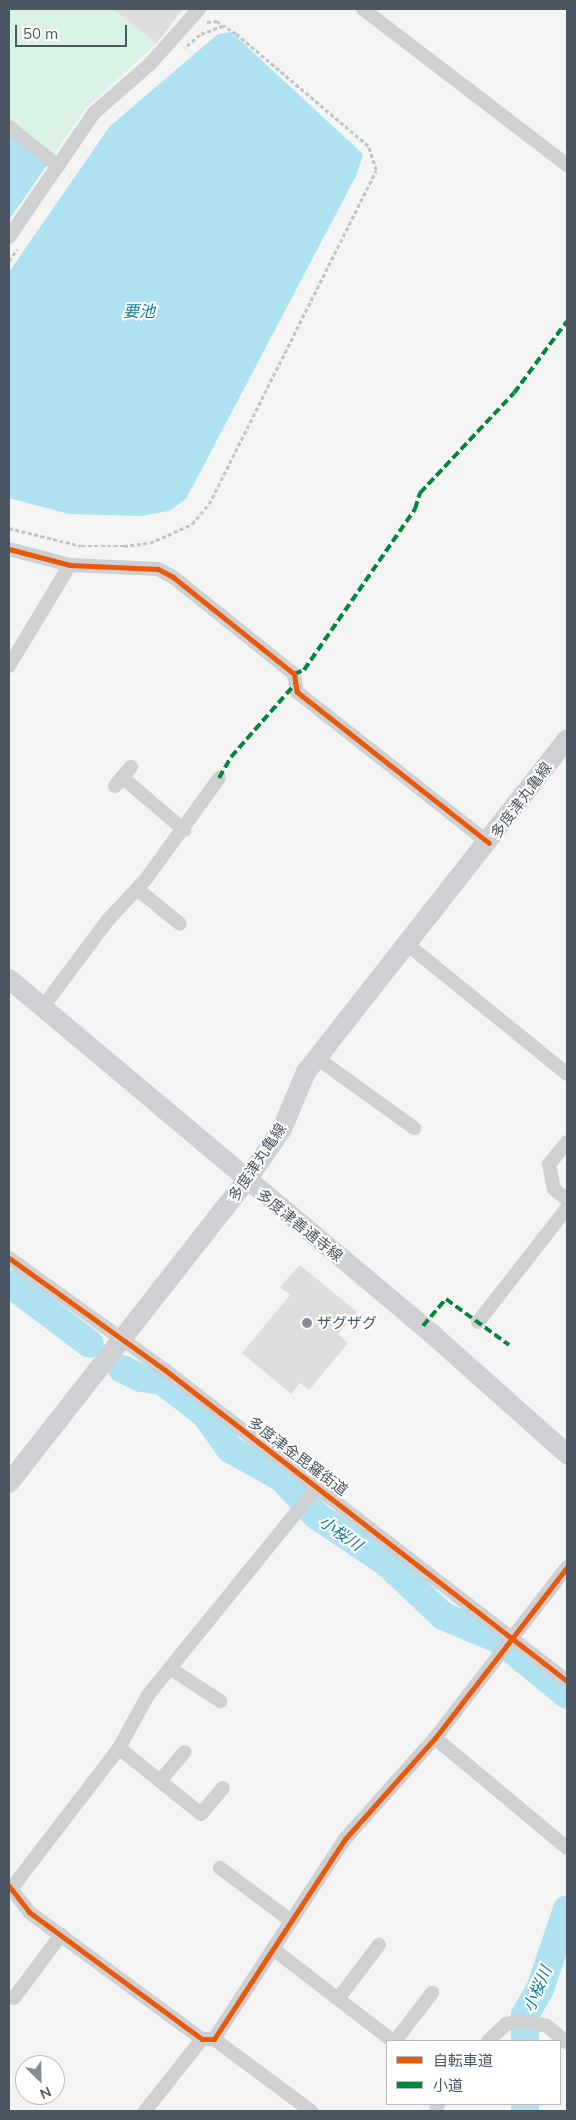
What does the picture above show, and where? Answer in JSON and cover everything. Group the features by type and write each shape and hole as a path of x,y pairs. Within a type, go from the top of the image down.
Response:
{"main road":[{"name":"多度津丸亀線","path":"9,1483 119,1340 246,1181 282,1130 306,1072 488,843 567,739"},
{"name":"多度津善通寺線","path":"9,979 246,1181 431,1333 567,1454"}],"street":[{"path":"13,242 58,166 94,113 150,64 199,9"},
{"path":"369,11 567,165"},
{"path":"9,127 58,166"},
{"path":"9,549 70,565 158,569 173,577 294,674 297,692 488,843"},
{"path":"9,666 70,565"},
{"path":"123,777 184,830"},
{"path":"42,1008 107,921 137,889 184,830 220,778"},
{"path":"137,889 180,924"},
{"path":"408,944 567,1074"},
{"path":"317,1058 414,1128"},
{"path":"567,1142 549,1164 554,1189 567,1200"},
{"path":"478,1322 567,1208"},
{"name":"多度津金毘羅街道","path":"9,1258 119,1340 510,1644 567,1681"},
{"path":"311,2111 29,1912 10,1888 119,1748 148,1696 172,1669 314,1491"},
{"path":"145,2111 208,2039 273,1949 345,1839 434,1738 510,1644 567,1567"},
{"path":"172,1669 220,1701"},
{"path":"434,1738 567,1848"},
{"path":"119,1748 201,1814 223,1788"},
{"path":"160,1781 184,1752"},
{"path":"220,1868 291,1921"},
{"path":"14,1998 61,1935"},
{"path":"338,1999 379,1946"},
{"path":"273,1949 393,2040"},
{"path":"395,2040 432,1993"},
{"path":"489,2040 506,2024 520,2021 534,2022 567,2043"}],"path":[{"path":"9,528 81,546 124,546 150,542 192,524 209,504 376,170 368,146 236,34 223,26 210,30 178,55"},
{"path":"9,261 13,242"}],"green space":[{"path":"9,9 113,9 157,43 87,107 54,154 9,119"}],"water":[{"name":"要池","path":"231,32 363,154 357,174 186,499 169,511 141,516 69,514 9,498 9,272 110,126 218,34"},
{"path":"9,125 51,159 9,220"}],"building":[{"path":"113,9 183,9 157,43"},
{"name":"ザグザグ","path":"300,1265 357,1312 338,1334 348,1343 309,1390 300,1383 291,1394 242,1353 290,1295 280,1287"}],"waterway":[{"name":"小桜川","path":"9,1283 90,1344"},
{"name":"小桜川","path":"122,1369 141,1378 162,1381 205,1414 230,1449 282,1478 317,1516 387,1563 443,1616 500,1640 567,1695"},
{"name":"小桜川","path":"525,2040 525,2015 540,1989 567,1909"},
{"name":"小桜川","path":"525,2105 525,2111"}],"marked path":[{"path":"294,674 304,670 415,509 420,493 514,393 567,321"},
{"path":"219,778 231,757 296,683"},
{"path":"423,1326 446,1299 509,1345"}],"cycle path":[{"path":"9,549 70,565 158,569 173,577 294,674 297,692 489,843"},
{"path":"9,1258 165,1370 567,1681"},
{"path":"9,1886 29,1912 202,2039 214,2039 345,1839 435,1738 567,1567"}],"place":[{"name":"ザグザグ","path":"307,1323"}]}
